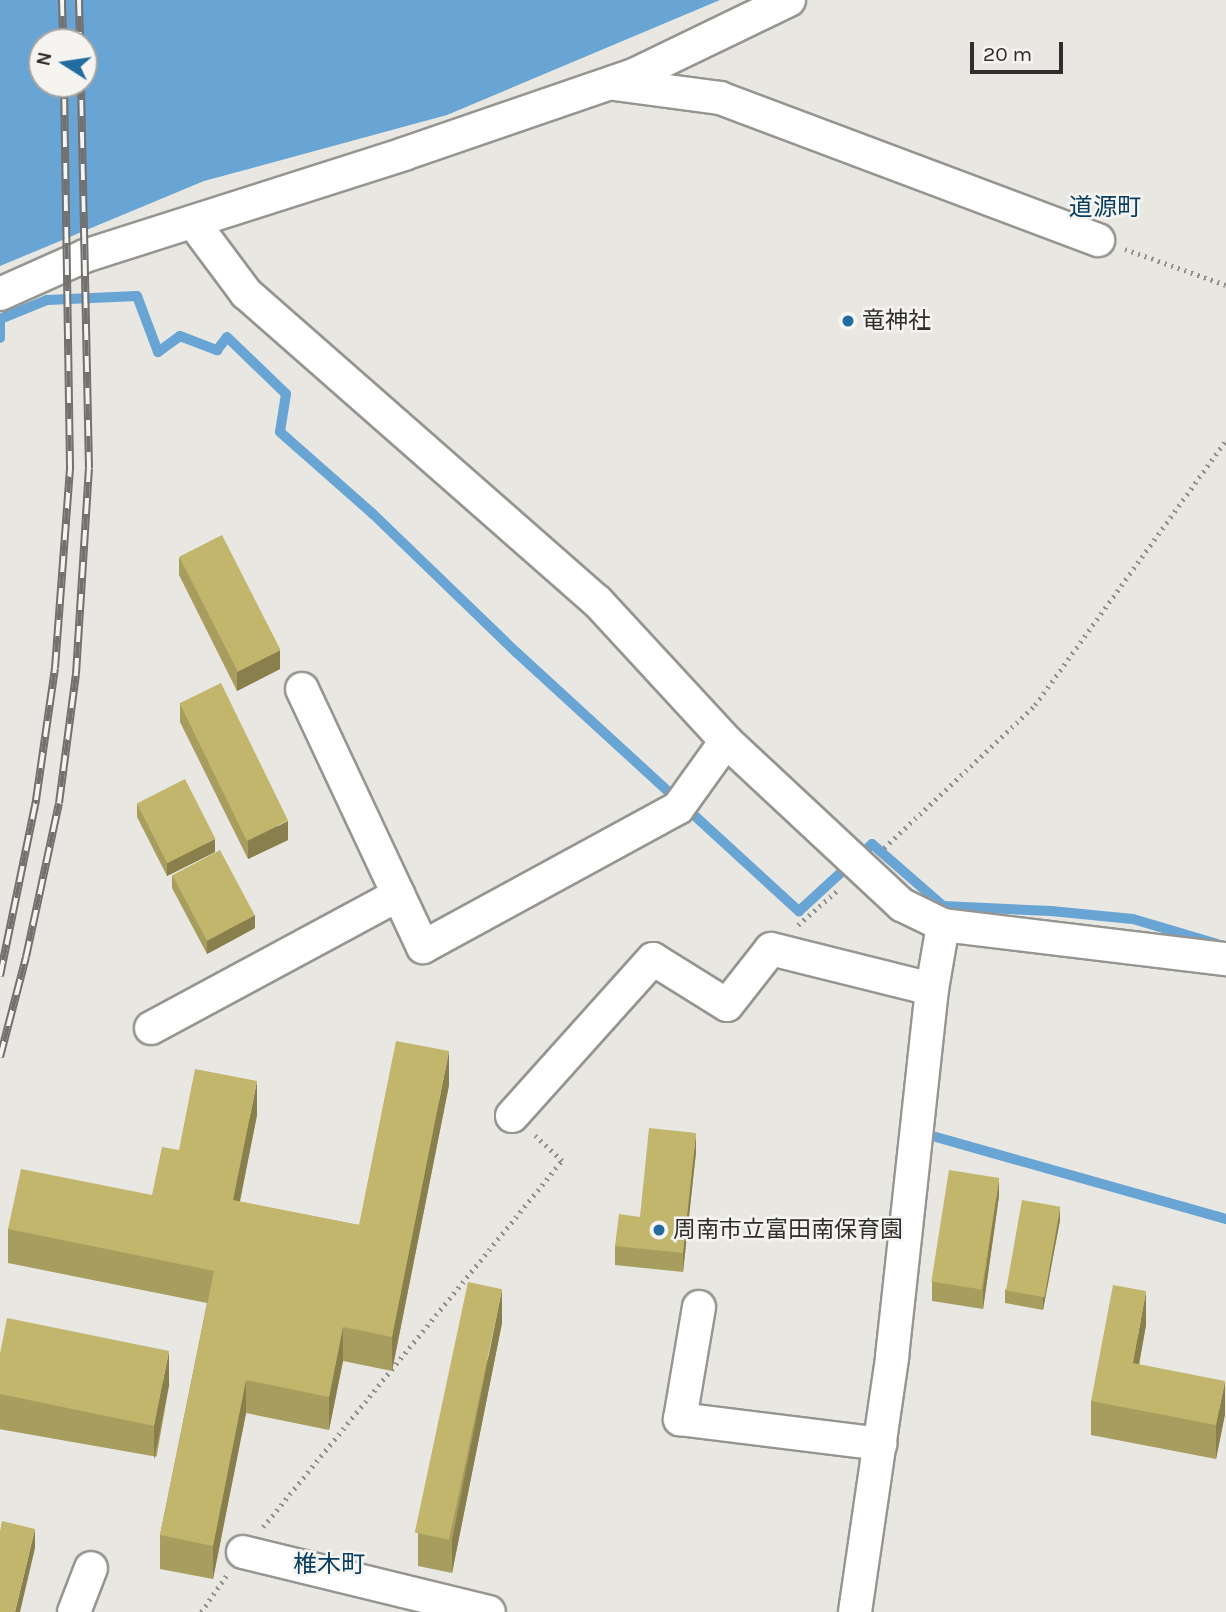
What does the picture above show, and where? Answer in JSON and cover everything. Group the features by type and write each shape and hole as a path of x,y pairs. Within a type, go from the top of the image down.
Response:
{"street":[{"path":"0,294 85,256 636,74 789,0"},
{"path":"609,83 720,98 1098,240"},
{"path":"193,222 246,293 597,601 726,741 861,870 902,905 943,925 1226,959"},
{"path":"302,689 423,947 677,808 726,741"},
{"path":"151,1028 398,895"},
{"path":"855,1612 894,1344 932,989 943,925"},
{"path":"512,1116 653,959 727,1005 771,949 932,989"},
{"path":"699,1307 680,1419 880,1444"},
{"path":"243,1552 489,1612"},
{"path":"74,1612 91,1568"}],"path":[{"path":"1098,240 1226,285"},
{"path":"771,949 861,870 1035,705 1226,440"},
{"path":"201,1612 243,1552 562,1161 512,1116"}],"water":[{"path":"0,0 720,0 447,115 204,181 0,266"}],"building":[{"path":"222,535 281,650 238,672 179,557"},
{"path":"221,683 288,821 247,841 180,703"},
{"path":"185,779 215,839 167,863 137,804"},
{"path":"220,850 255,915 207,941 172,875"},
{"path":"396,1041 449,1051 392,1337 343,1327 329,1397 246,1380 213,1546 160,1535 214,1271 8,1229 21,1169 152,1195 162,1147 179,1150 195,1069 257,1081 233,1200 359,1225"},
{"path":"649,1128 696,1133 683,1253 615,1246 619,1214 640,1217"},
{"path":"949,1170 999,1178 982,1290 931,1282"},
{"path":"1022,1200 1060,1207 1044,1297 1006,1291"},
{"path":"468,1282 502,1289 449,1540 415,1532"},
{"path":"1113,1285 1146,1291 1133,1363 1225,1381 1216,1425 1091,1401"},
{"path":"7,1318 169,1351 154,1426 0,1394 0,1354"},
{"path":"2,1521 35,1529 15,1612 0,1612"}],"waterway":[{"path":"0,338 0,319 47,300 137,296 158,352 180,336 217,350 227,337 286,394 280,432 373,514 516,652 799,911 872,844 943,906 1051,911 1133,919 1217,944"},
{"path":"936,1137 1226,1219"}],"railway":[{"path":"62,0 63,28"},
{"path":"79,0 80,28"},
{"path":"0,976 36,800 55,668 70,467 64,98"},
{"path":"0,1057 26,957 59,803 76,674 89,468 81,98"}],"place":[{"name":"竜神社","path":"848,321"},
{"name":"周南市立富田南保育園","path":"659,1230"}],"district":[{"name":"道源町","path":"1105,208"},
{"name":"椎木町","path":"329,1565"}]}
